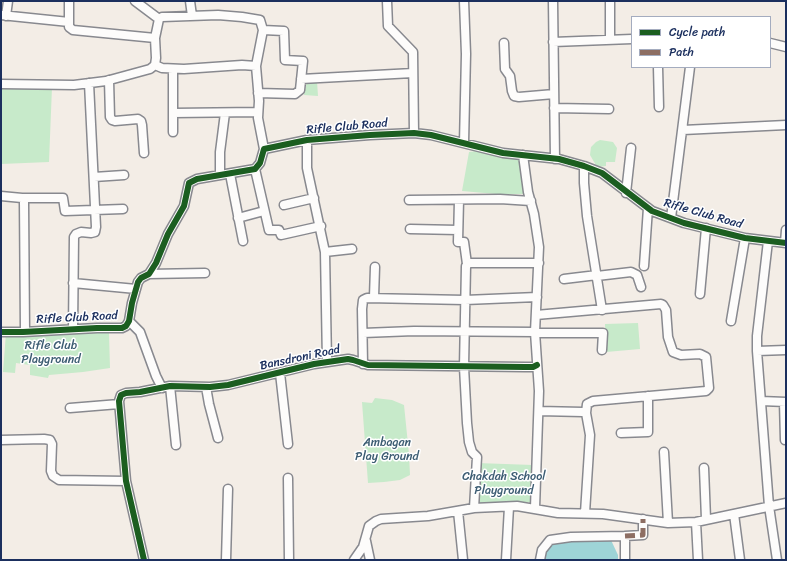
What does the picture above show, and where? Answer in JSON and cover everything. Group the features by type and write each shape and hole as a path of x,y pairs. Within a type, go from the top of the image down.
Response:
{"street":[{"path":"8,1 4,16 69,22"},
{"path":"69,1 69,27 78,31 155,38"},
{"path":"135,1 159,19"},
{"path":"190,1 192,16"},
{"path":"387,1 388,26 413,52 414,133"},
{"path":"464,1 466,54 464,143"},
{"path":"553,1 555,159"},
{"path":"610,1 610,39"},
{"path":"159,19 162,17 218,15 254,18 260,20 263,30 256,66 260,136 264,149 260,163 255,169 269,230 279,230 281,235 321,226"},
{"path":"155,65 155,38 159,19"},
{"path":"258,93 295,94 300,90 303,61 285,60 284,31 263,30"},
{"path":"553,42 631,39"},
{"path":"504,43 505,69 510,76 514,96 554,94"},
{"path":"771,43 786,47"},
{"path":"1,84 89,83 110,80 150,68 155,65 173,69 216,68 242,65 256,66"},
{"path":"658,68 659,107"},
{"path":"671,218 690,68"},
{"path":"173,69 173,132"},
{"path":"301,79 413,73"},
{"path":"110,80 110,117 115,121 138,119 141,121 144,153"},
{"path":"73,329 74,237 76,234 81,232 95,232 94,177 89,83"},
{"path":"554,108 610,109"},
{"path":"173,113 258,112"},
{"path":"220,176 220,152 224,113"},
{"path":"683,130 786,125"},
{"name":"Rifle Club Road","path":"264,149 307,140 414,133 431,135 503,153 555,159 584,166 602,173 626,193 652,211 684,223 745,238 786,243"},
{"path":"307,140 307,168 321,226 325,252 327,362"},
{"path":"626,193 631,148"},
{"path":"523,155 539,247 535,333 539,376 535,508"},
{"path":"584,166 587,216 602,310"},
{"name":"Rifle Club Road","path":"1,332 122,328 126,326 129,321 140,278 149,274 156,263 168,234 184,206 189,183 197,179 255,169"},
{"path":"230,174 243,241"},
{"path":"94,177 124,175"},
{"path":"1,196 22,198 63,198 64,211 123,209"},
{"path":"22,198 24,201 25,332"},
{"path":"284,205 314,198"},
{"path":"410,200 530,201"},
{"path":"459,200 458,242 464,242 467,264 464,367 466,423 471,451 477,458 474,508"},
{"path":"644,266 648,208"},
{"path":"238,218 264,211"},
{"path":"700,294 706,228"},
{"path":"410,229 458,230"},
{"path":"786,230 786,243"},
{"path":"731,321 745,238"},
{"path":"768,241 757,336 757,351 769,506 777,560"},
{"path":"325,252 352,249"},
{"path":"467,264 539,263"},
{"path":"374,297 375,267"},
{"path":"564,280 631,272 637,275 641,287"},
{"path":"149,274 205,273"},
{"path":"73,284 136,289"},
{"path":"363,364 363,300 367,298 465,300 537,297"},
{"path":"536,315 657,304 664,305 666,310 668,337 673,352 681,355 700,354 706,357 708,388 706,390 594,401 587,404 586,413 590,435 585,513"},
{"path":"129,321 140,332 156,376 166,387 176,445"},
{"path":"363,333 414,331 603,333 602,350"},
{"path":"757,351 786,350"},
{"name":"Bansdroni Road","path":"119,404 121,395 126,393 166,387 206,387 228,385 314,364 348,359 368,366 533,367 538,364"},
{"path":"280,373 288,444"},
{"path":"206,387 218,438"},
{"path":"621,433 648,432 648,396"},
{"path":"761,401 785,402 785,440"},
{"path":"70,408 119,404 126,480 144,560"},
{"path":"539,411 586,413"},
{"path":"1,440 50,440 52,444 53,476 59,480 126,480"},
{"path":"664,452 668,523"},
{"path":"704,468 706,519"},
{"path":"288,478 289,560"},
{"path":"226,560 228,489"},
{"path":"354,560 363,547 369,526 381,519 428,516 474,508 517,506 558,513 603,514 668,523 696,522 786,503"},
{"path":"506,560 509,507"},
{"path":"458,511 463,560"},
{"path":"734,514 740,560"},
{"path":"540,560 542,550 550,540 571,537 643,535 642,519"},
{"path":"696,522 698,560"},
{"path":"625,536 625,560"},
{"path":"365,539 370,560"}],"green space":[{"path":"307,81 317,81 318,96 304,95"},
{"path":"1,85 52,87 49,162 1,164"},
{"path":"600,140 613,142 617,148 615,162 606,162 606,166 597,167 590,155 591,147"},
{"path":"477,151 521,158 526,194 496,194 462,191 469,152"},
{"path":"638,323 640,349 606,352 605,324"},
{"name":"Rifle Club Playground","path":"104,330 109,333 110,368 49,375 48,378 30,375 30,365 16,363 15,373 3,372 6,333"},
{"name":"Ambagan Play Ground","path":"375,398 392,400 404,405 410,475 400,480 368,483 362,402 372,403"},
{"name":"Chakdah School Playground","path":"477,463 533,465 531,502 475,504"}],"water":[{"path":"610,538 618,555 618,560 542,560 548,543"}],"marked path":[{"path":"625,536 643,535 643,519"}],"cycle path":[{"path":"1,332 122,328 126,326 129,321 138,282 141,278 149,274 156,263 168,234 184,206 189,183 197,179 255,169 260,163 264,149 307,140 414,133 431,135 503,153 559,159 602,173 652,211 684,223 745,238 786,243"},
{"path":"144,560 126,481 119,401 121,395 170,386 210,387 228,385 314,364 348,359 368,365 525,367 533,367 537,365"}]}
